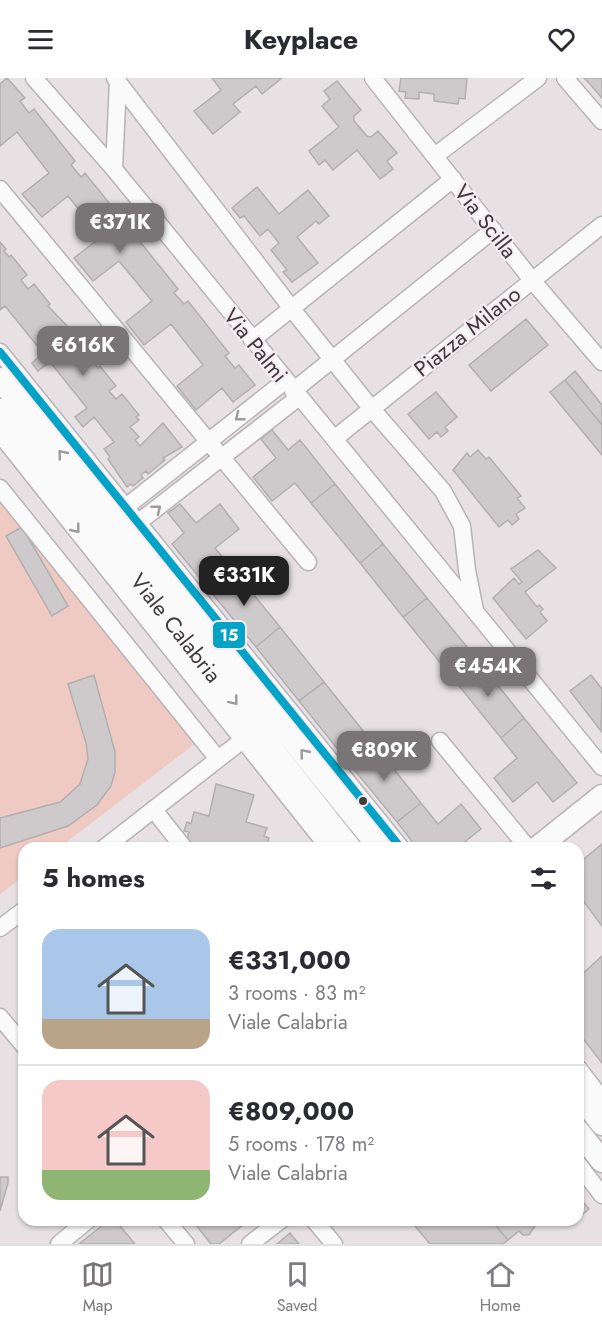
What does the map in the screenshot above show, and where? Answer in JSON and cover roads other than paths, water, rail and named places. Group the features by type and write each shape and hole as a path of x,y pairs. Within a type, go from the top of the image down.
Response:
{"main road":[{"name":"Viale Calabria","path":"0,379 119,526 258,728 345,842"},
{"name":"Viale Calabria","path":"0,410 119,526"},
{"name":"Viale Calabria","path":"258,728 374,842"},
{"path":"544,842 602,796"},
{"path":"584,1101 602,1124"},
{"path":"584,1138 602,1161"}],"street":[{"name":"Via Palmi","path":"34,78 114,169 292,390 602,767"},
{"name":"Via Scilla","path":"373,78 436,155 531,279 602,362"},
{"path":"436,155 538,78"},
{"path":"565,78 602,121"},
{"name":"Via Palmi","path":"116,80 292,309 371,408 443,491 462,526 467,570 476,614"},
{"path":"114,169 116,80"},
{"path":"252,340 453,179"},
{"path":"0,189 308,562"},
{"name":"Piazza Milano","path":"334,439 531,279 602,225"},
{"path":"119,526 208,441 292,390 493,230"},
{"name":"Viale Calabria","path":"0,352 119,526 396,842"},
{"path":"119,526 222,458 292,390"},
{"name":"Viale Calabria","path":"0,435 258,728 325,842"},
{"path":"0,488 218,759"},
{"path":"112,842 258,728"},
{"path":"440,741 523,842"},
{"path":"154,810 179,842"},
{"path":"0,928 18,914"},
{"path":"0,1017 18,1039"},
{"path":"584,1076 602,1099"},
{"path":"584,1172 602,1196"},
{"path":"59,1244 81,1226"},
{"path":"171,1226 186,1244"},
{"path":"250,1244 273,1226"},
{"path":"319,1226 334,1244"}]}
